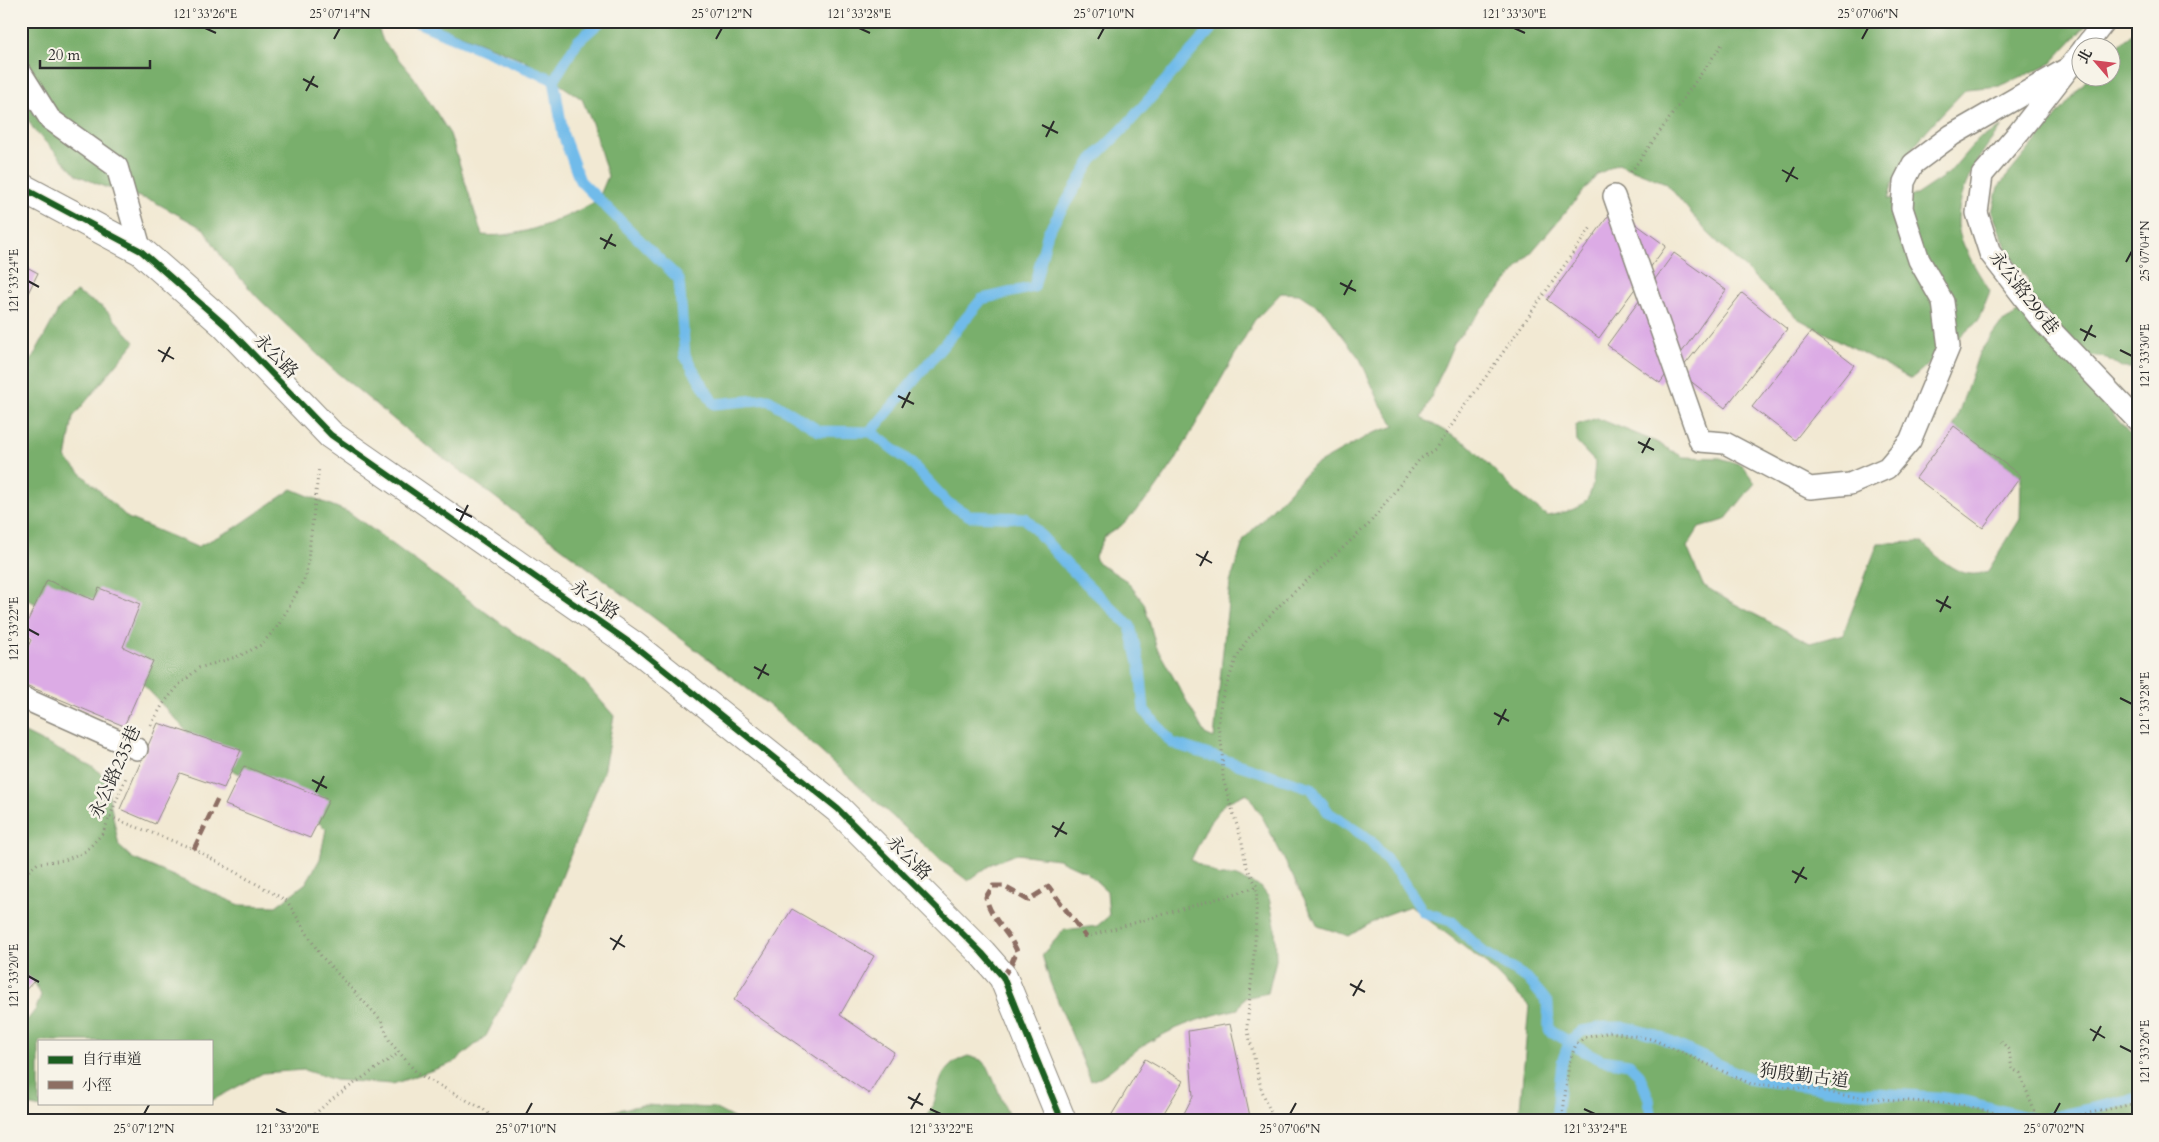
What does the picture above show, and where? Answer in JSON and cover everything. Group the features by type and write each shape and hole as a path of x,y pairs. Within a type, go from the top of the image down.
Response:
{"street":[{"name":"永公路","path":"21,187 141,251 225,325 332,435 633,645 838,809 982,953 1002,977 1062,1121"}],"lane":[{"path":"2092,38 2105,21"},
{"path":"1614,196 1700,441 1725,443 1810,488 1850,484 1887,468 1910,441 1949,347 1943,302 1919,260 1902,208 1904,182 1913,164 1952,135 2072,61"},
{"name":"永公路296巷","path":"2072,64 1982,175 1977,213 1990,253 2043,322 2138,421"},
{"path":"21,73 50,119 117,167 141,251"},
{"path":"21,696 137,749"}],"path":[{"path":"1274,1121 1261,1088 1247,1027 1255,942 1257,887 1246,865 1242,842 1223,779 1222,748 1218,726 1221,701 1236,659 1247,640 1282,604 1369,524 1420,460 1435,448 1723,43"},
{"path":"110,816 194,850 287,901 321,956 381,1020 390,1042 418,1074 483,1109 497,1121"},
{"path":"1086,937 1257,887"},
{"path":"2001,1041 2009,1050 2012,1068 2020,1073 2024,1088 2038,1121"},
{"path":"307,1121 333,1098 400,1053"},
{"path":"2051,1121 2138,1103"}],"green space":[{"path":"21,21 380,21 377,25 383,41 413,76 450,134 482,235 497,235 527,231 542,226 598,200 608,176 592,123 582,99 522,59 425,21 2090,21 2074,38 2072,38 2072,40 2050,64 2000,86 1966,89 1920,139 1900,167 1888,199 1916,195 1949,173 1978,139 2002,127 1971,172 1961,198 1958,225 1962,241 1990,291 1978,321 1911,379 1797,318 1707,232 1666,183 1618,164 1598,174 1454,343 1422,418 1469,445 1517,493 1547,516 1579,506 1585,502 1589,495 1594,476 1595,462 1577,443 1576,425 1597,418 1656,442 1683,457 1720,458 1742,465 1755,483 1725,520 1699,528 1687,547 1703,585 1729,601 1810,643 1843,634 1878,543 1921,542 1952,567 1969,574 1978,574 1988,571 2020,519 2021,476 1954,426 1979,353 2001,323 2021,311 2028,280 2009,254 1992,212 1998,187 2080,88 2122,88 2122,43 2138,28 2138,368 2123,368 2107,358 2089,356 2078,372 2138,444 2138,1121 1519,1121 1529,1006 1484,962 1410,906 1383,916 1349,936 1318,926 1264,820 1247,793 1225,803 1209,823 1191,860 1220,876 1234,876 1261,887 1269,898 1275,926 1276,960 1268,993 1244,998 1238,1009 1197,1020 1171,1031 1147,1043 1104,1075 1091,1081 1050,982 1042,955 1064,930 1097,926 1109,916 1107,891 1086,872 1058,859 1016,854 993,863 968,881 942,861 770,706 409,432 335,371 259,299 223,259 204,229 153,201 105,187 77,175 34,130 21,108","holes":["1281,293 1299,294 1323,310 1360,359 1381,405 1395,426 1371,434 1312,467 1244,539 1230,583 1214,738 1205,734 1156,646 1144,603 1127,581 1097,562 1095,556 1105,536 1121,526 1152,494 1175,461 1254,321"]},
{"path":"76,292 104,308 135,342 73,417 66,459 128,518 197,547 235,528 292,489 350,513 514,633 582,679 614,716 603,773 538,937 486,1036 453,1063 393,1084 335,1080 304,1070 263,1073 212,1100 212,1040 38,1040 38,1104 52,1104 41,1108 21,1104 21,1028 36,1009 41,995 34,981 21,971 21,731 91,766 105,777 119,846 132,858 240,905 276,906 306,883 320,859 326,829 291,798 215,762 131,671 72,623 21,596 21,379 59,309"},
{"path":"968,1056 981,1060 989,1069 1011,1121 921,1121 934,1104 942,1077 947,1069 955,1062"},
{"path":"642,1105 714,1108 739,1121 566,1121"}],"building":[{"path":"1614,208 1666,246 1599,338 1547,300"},
{"path":"1674,253 1726,290 1660,383 1607,345"},
{"path":"21,264 38,273 21,307"},
{"path":"1742,293 1787,329 1725,408 1679,372"},
{"path":"1811,332 1854,365 1795,440 1752,407"},
{"path":"1954,426 2021,476 1983,528 1916,478"},
{"path":"47,580 94,600 99,588 140,604 123,647 153,661 124,726 21,683 21,662 31,640 22,633"},
{"path":"158,723 241,750 224,788 180,773 155,824 120,809"},
{"path":"244,766 329,800 310,838 225,805"},
{"path":"792,909 874,956 840,1015 894,1052 869,1094 734,1000"},
{"path":"21,971 34,981 21,995"},
{"path":"1230,1024 1251,1121 1180,1121 1193,1096 1188,1031"},
{"path":"1145,1059 1183,1081 1159,1121 1108,1121"}],"waterway":[{"path":"414,21 554,80"},
{"path":"601,21 577,42 554,80 563,135 580,181 679,279 685,356 714,404 768,399 819,431 871,432 910,462 948,503 970,516 1025,518 1067,565 1130,626 1140,667 1144,710 1172,743 1311,788 1329,813 1369,839 1401,877 1423,912 1451,921 1483,952 1527,978 1548,1003 1549,1030 1573,1044"},
{"path":"871,432 982,299 1034,287 1048,232 1092,160 1125,127 1218,21"},
{"path":"1556,1121 1562,1062 1569,1043 1582,1031 1605,1027 1626,1027 1655,1035 1753,1080 1845,1091 1937,1097 1965,1101 2038,1120 2138,1098"},
{"path":"1578,1048 1602,1060 1629,1064 1639,1074 1649,1099 1652,1121"}],"marked path":[{"path":"194,849 217,800"},
{"path":"1003,977 1017,951 988,905 986,897 993,886 1003,886 1028,900 1049,887 1086,937"}],"cycle path":[{"path":"21,187 141,251 225,325 331,435 633,645 838,809 982,953 1003,977 1062,1121"}]}
